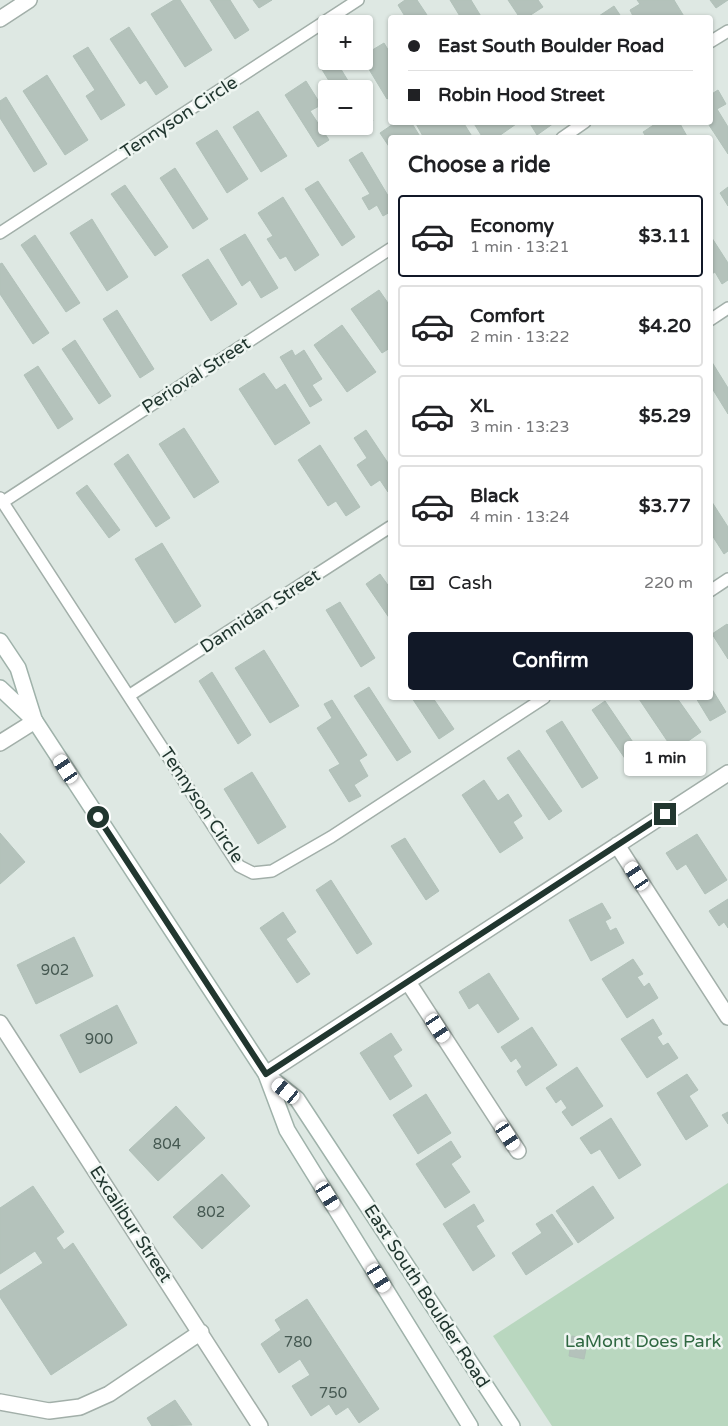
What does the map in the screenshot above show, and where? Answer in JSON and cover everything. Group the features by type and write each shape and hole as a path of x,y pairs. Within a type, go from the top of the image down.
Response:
{"street":[{"path":"0,19 29,0"},
{"name":"East South Boulder Road","path":"0,641 18,668 35,721"},
{"name":"East South Boulder Road","path":"0,688 35,721 266,1074 288,1130 470,1426"},
{"path":"0,743 35,721"},
{"path":"266,1074 728,773"},
{"path":"617,845 728,1017"},
{"path":"408,982 518,1152"},
{"name":"Excalibur Street","path":"0,1023 260,1426"},
{"name":"East South Boulder Road","path":"266,1074 297,1099 512,1426"},
{"path":"0,1402 49,1411 80,1407 109,1394 201,1332"}],"lane":[{"name":"Tennyson Circle","path":"0,233 358,0"},
{"path":"713,40 728,31"},
{"path":"566,135 581,125"},
{"name":"Perioval Street","path":"1,500 388,250"},
{"path":"713,318 728,308"},
{"name":"Tennyson Circle","path":"1,500 240,866 254,873 272,871 331,837 541,700"},
{"name":"Dannidan Street","path":"130,695 388,528"},
{"path":"713,589 728,579"}],"green space":[{"name":"LaMont Does Park","path":"728,1183 728,1426 552,1426 493,1336"}],"building":[{"path":"174,0 180,0 212,50 185,67 151,14"},
{"path":"210,0 230,0 249,30 235,39"},
{"path":"253,0 272,0 259,8"},
{"path":"405,0 417,0 427,15 404,15 398,5"},
{"path":"450,0 471,0 480,15 459,15"},
{"path":"508,0 538,0 543,7 531,15 518,15"},
{"path":"637,0 674,0 683,15 632,15 630,10 640,4"},
{"path":"710,0 728,0 716,8"},
{"path":"614,6 620,15 600,15"},
{"path":"129,27 168,87 156,95 146,80 140,84 110,39"},
{"path":"384,43 388,50 387,99 369,70 373,70 373,50"},
{"path":"88,47 125,105 101,120 86,96 95,90 73,56"},
{"path":"322,70 341,70 348,80 328,80"},
{"path":"47,75 88,140 65,155 23,91"},
{"path":"306,81 318,100 318,107 310,111 318,123 318,135 326,135 329,140 318,147 285,95"},
{"path":"718,90 726,104 717,109 728,127 728,154 709,125 713,125 713,93"},
{"path":"6,97 47,164 34,172 0,118 0,101"},
{"path":"258,111 287,156 261,172 233,127"},
{"path":"392,125 413,125 419,135 388,135 388,145 380,133"},
{"path":"417,125 465,125 471,135 422,135"},
{"path":"475,125 515,125 500,135 481,135"},
{"path":"531,125 551,125 537,135"},
{"path":"654,125 681,125 686,135 645,135 643,132"},
{"path":"217,130 248,179 227,193 196,143"},
{"path":"362,152 388,196 388,213 383,216 377,205 369,210 362,198 370,194 349,160"},
{"path":"175,168 208,219 193,229 160,178"},
{"path":"318,181 355,237 342,246 305,189"},
{"path":"125,185 168,247 155,256 111,194"},
{"path":"728,187 728,206 720,193"},
{"path":"283,197 319,255 295,271 286,256 280,259 267,239 273,236 258,213"},
{"path":"92,219 128,277 107,291 70,233"},
{"path":"245,234 278,288 261,298 250,280 242,286 220,249"},
{"path":"35,235 80,303 66,312 21,245"},
{"path":"713,240 728,263 728,280 722,284 715,272 713,273"},
{"path":"208,259 237,304 211,321 182,275"},
{"path":"2,263 49,333 33,344 0,294 0,264"},
{"path":"379,290 388,303 388,349 382,353 351,309"},
{"path":"117,310 154,369 140,378 103,319"},
{"path":"342,325 376,372 347,392 314,345"},
{"path":"75,340 111,396 99,404 62,349"},
{"path":"292,350 295,356 304,350 322,379 312,385 322,400 310,407 280,357"},
{"path":"713,364 728,388 728,414 713,390"},
{"path":"38,366 73,419 58,429 24,375"},
{"path":"264,373 276,390 285,384 310,423 275,445 239,389"},
{"path":"184,428 219,482 194,498 159,444"},
{"path":"366,430 388,463 388,492 380,480 371,486 357,465 367,458 354,438"},
{"path":"320,445 360,507 346,516 336,501 328,506 298,460"},
{"path":"128,454 170,518 156,527 114,464"},
{"path":"87,485 120,530 109,538 76,493"},
{"path":"713,504 728,527 728,551 724,554 713,537"},
{"path":"162,543 201,606 175,623 135,559"},
{"path":"380,574 388,585 388,616 366,584"},
{"path":"340,602 375,658 361,667 326,610"},
{"path":"728,625 728,659 713,636 713,633"},
{"path":"264,650 299,706 270,723 235,668"},
{"path":"212,672 251,735 238,744 199,681"},
{"path":"369,687 411,752 397,761 354,696"},
{"path":"713,691 726,712 710,721 697,700 713,700"},
{"path":"332,700 367,755 359,760 368,776 354,785 361,796 349,802 329,770 340,764 317,728 332,718 324,704"},
{"path":"413,700 434,700 454,729 439,739"},
{"path":"640,700 678,700 701,732 674,751"},
{"path":"605,701 641,754 628,763 592,710"},
{"path":"562,721 598,778 582,788 546,731"},
{"path":"519,750 562,811 549,820 507,758"},
{"path":"252,772 286,827 258,844 224,789"},
{"path":"484,780 498,801 508,794 522,816 513,822 523,838 500,853 462,795"},
{"path":"0,833 25,862 0,884"},
{"path":"697,834 727,880 705,894 686,864 677,870 666,853"},
{"path":"405,838 439,891 426,900 391,846"},
{"path":"331,880 372,944 357,954 316,890"},
{"path":"728,899 728,928 724,922 719,926 709,911"},
{"path":"602,903 611,918 605,921 610,931 616,928 624,943 591,961 569,920"},
{"path":"283,912 296,932 286,939 310,974 297,983 260,928"},
{"path":"74,937 93,976 36,1004 17,965"},
{"path":"633,959 643,974 637,977 644,987 649,983 658,998 627,1018 602,979"},
{"path":"489,973 519,1019 498,1033 478,1003 469,1009 459,992"},
{"path":"117,1005 137,1043 80,1073 60,1035"},
{"path":"653,1019 662,1034 657,1037 663,1046 668,1043 678,1058 647,1078 621,1039"},
{"path":"532,1027 557,1065 526,1086 517,1071 522,1067 516,1058 511,1062 501,1047"},
{"path":"391,1033 402,1050 393,1056 412,1086 390,1100 360,1053"},
{"path":"577,1067 603,1106 572,1126 562,1112 567,1108 561,1099 556,1103 546,1088"},
{"path":"687,1074 698,1090 689,1096 708,1126 686,1140 657,1093"},
{"path":"426,1094 451,1133 418,1154 393,1115"},
{"path":"176,1106 205,1138 158,1181 129,1150"},
{"path":"728,1112 728,1124 722,1115"},
{"path":"611,1118 641,1165 619,1179 600,1149 591,1154 580,1138"},
{"path":"451,1141 461,1157 451,1164 470,1192 445,1208 416,1164"},
{"path":"222,1174 250,1206 202,1249 173,1217"},
{"path":"33,1186 64,1232 56,1238 64,1250 73,1243 127,1325 51,1375 0,1297 0,1291 43,1263 35,1251 0,1274 0,1208"},
{"path":"593,1186 614,1218 578,1243 556,1211"},
{"path":"474,1204 484,1221 476,1226 495,1256 473,1271 443,1224"},
{"path":"552,1214 573,1244 526,1275 512,1253 542,1233 536,1224"},
{"path":"307,1299 379,1409 359,1423 348,1407 336,1415 329,1404 311,1416 292,1386 310,1375 300,1359 279,1373 261,1344 281,1330 275,1320"},
{"path":"572,1336 588,1339 584,1359 569,1356"},
{"path":"175,1400 192,1425 152,1426 147,1418"}],"route":[{"path":"98,817 266,1074 665,814"}]}
